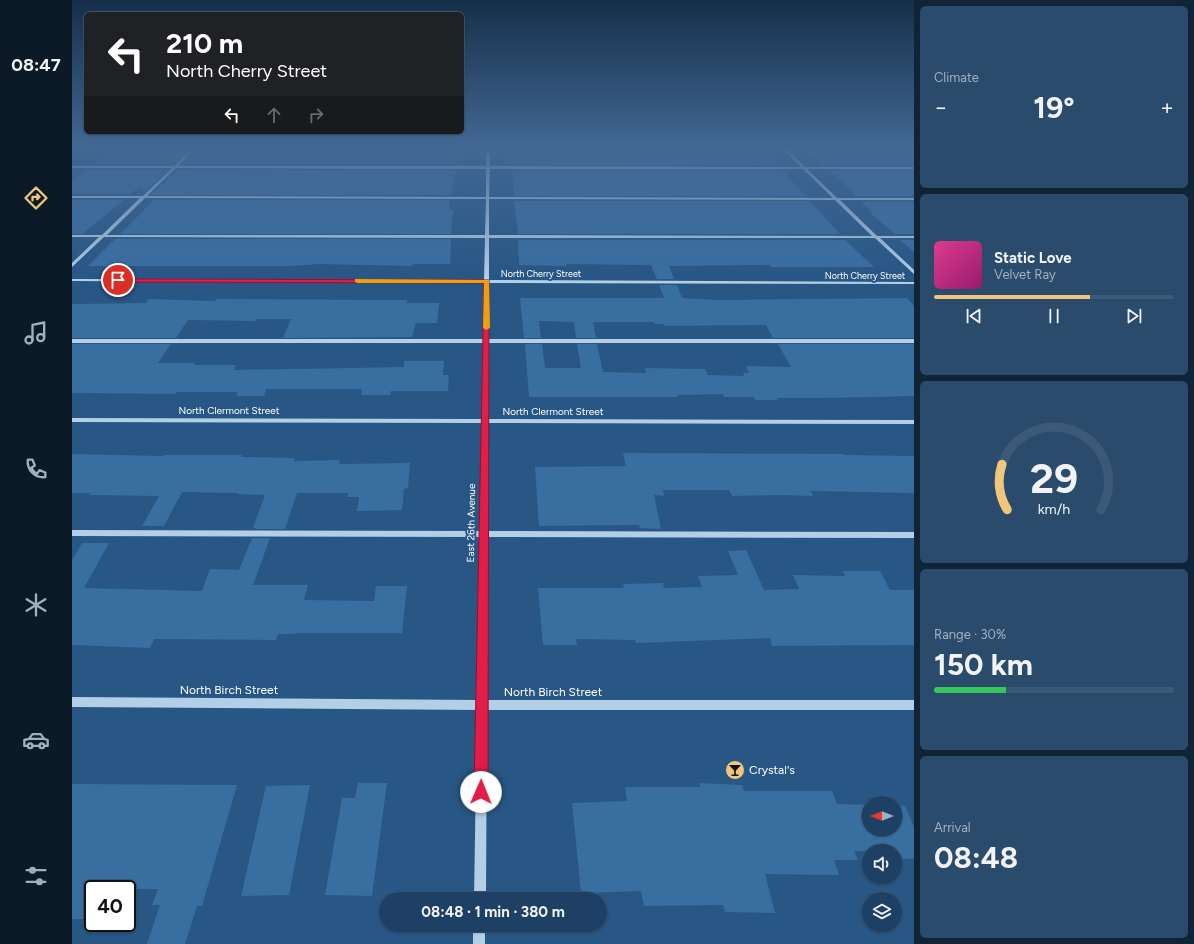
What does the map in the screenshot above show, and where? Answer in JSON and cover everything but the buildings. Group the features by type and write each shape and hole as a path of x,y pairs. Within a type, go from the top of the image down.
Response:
{"street":[{"path":"72,266 150,190"},
{"name":"East 26th Avenue","path":"480,892 487,190"},
{"path":"827,190 914,273"},
{"path":"72,197 914,199"},
{"path":"72,236 914,237"},
{"name":"North Cherry Street","path":"72,280 914,283"},
{"path":"72,341 914,341"},
{"name":"North Clermont Street","path":"72,420 914,422"},
{"path":"72,533 914,535"},
{"name":"North Birch Street","path":"72,702 482,705 914,705"},
{"path":"479,932 479,944"}],"slow traffic":[{"path":"358,281 487,281 486,328"}],"place":[{"name":"Crystal's","path":"735,770"}],"route":[{"path":"118,280 487,281 481,792"}]}
